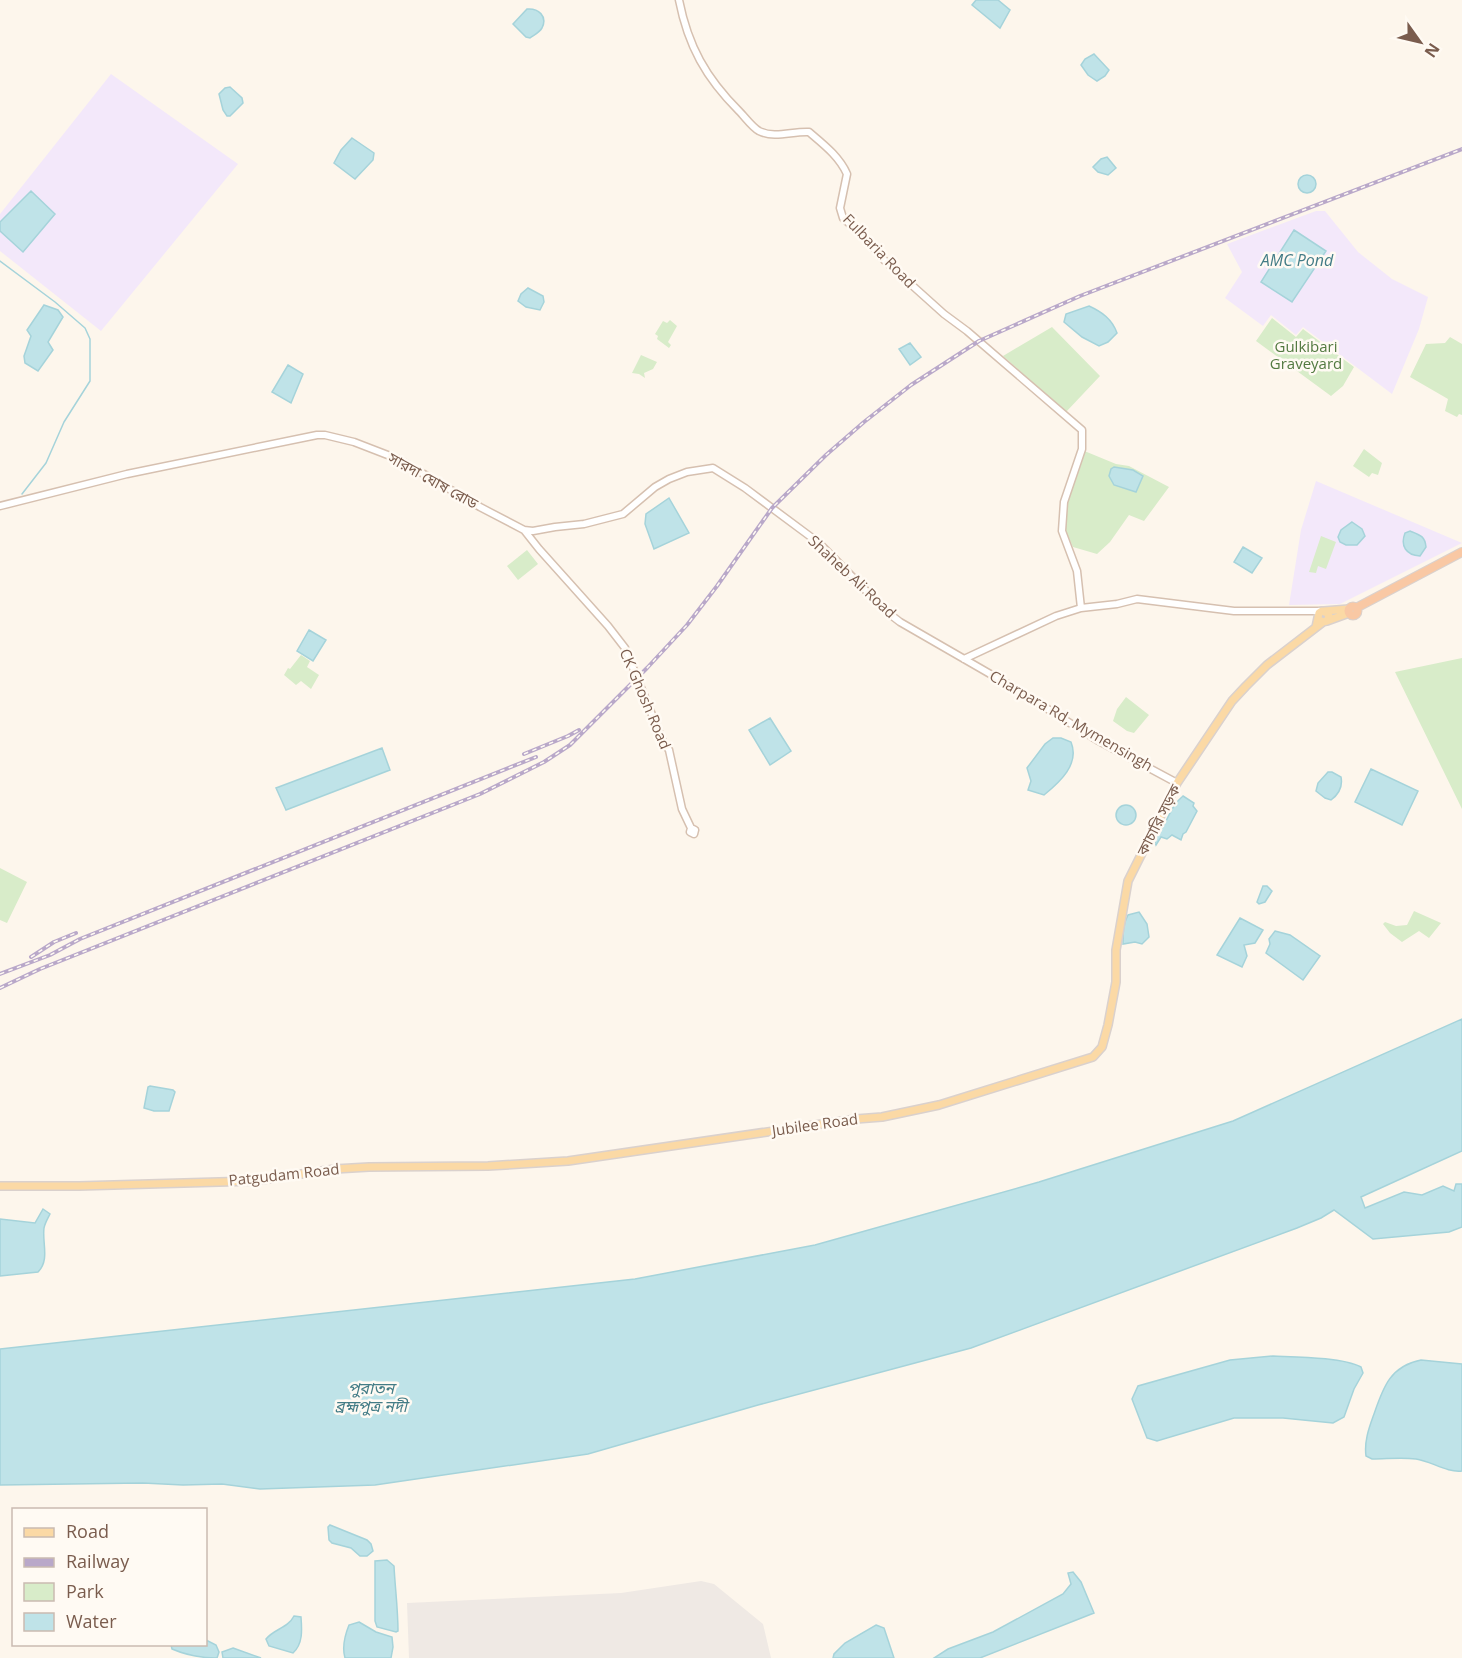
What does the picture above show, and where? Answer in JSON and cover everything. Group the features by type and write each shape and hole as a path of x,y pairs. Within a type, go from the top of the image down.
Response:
{"highway":[{"path":"1352,610 1462,552"}],"main road":[{"name":"Fulbaria Road","path":"679,0 686,33 699,61 725,96 759,131 780,135 809,132 836,156 847,174 840,208 843,218 885,261 944,314 968,331 1082,430 1082,449 1064,501 1062,531 1077,572 1081,608"},
{"name":"সারদা ঘোষ রোড","path":"0,506 150,468 325,435 354,442 398,459 524,530"},
{"name":"Shaheb Ali Road","path":"524,530 533,531 584,524 623,514 655,487 669,479 687,472 713,468 745,488 819,543 887,612 900,622 964,659"},
{"name":"CK Ghosh Road","path":"524,530 625,648 663,742 669,750 682,809 692,828"},
{"path":"964,659 1056,616 1081,608 1137,599 1234,611 1308,611 1322,617"},
{"name":"কাচারি সড়ক","path":"1093,1057 1102,1047 1108,1024 1116,982 1117,943 1128,881 1177,783 1232,701 1267,665 1315,629 1322,617 1352,610"},
{"name":"Charpara Rd, Mymensingh","path":"964,659 1097,740 1177,783"},
{"name":"Jubilee Road","path":"531,1163 568,1161 882,1117 939,1105 1093,1057"},
{"name":"Patgudam Road","path":"0,1186 254,1181 335,1169 531,1163"}],"shaded area":[{"path":"111,74 238,164 101,331 0,251 0,214"},
{"path":"1316,211 1325,211 1358,252 1392,279 1428,297 1419,329 1392,394 1303,327 1296,335 1271,315 1263,326 1225,298 1242,272 1227,244"},
{"path":"1316,481 1462,543 1340,604 1289,605 1301,530"},
{"path":"701,1581 714,1584 763,1624 771,1658 409,1658 407,1603 621,1593"}],"green space":[{"name":"Gulkibari Graveyard","path":"1272,318 1296,337 1303,329 1354,367 1343,386 1331,396 1256,341"},
{"path":"670,320 677,326 668,342 671,345 669,348 657,339 658,336 655,334 663,321 667,323"},
{"path":"1052,327 1100,376 1066,412 1003,356"},
{"path":"1450,337 1462,344 1462,415 1459,414 1457,417 1445,411 1448,399 1410,377 1426,344 1445,343"},
{"path":"641,355 657,362 653,369 644,373 645,378 632,373"},
{"path":"1364,449 1382,463 1378,475 1372,473 1369,477 1353,466"},
{"path":"1082,450 1116,464 1129,466 1169,487 1144,521 1129,515 1110,542 1097,554 1073,547 1065,529 1067,498"},
{"path":"1321,536 1336,542 1326,569 1318,566 1316,573 1309,572"},
{"path":"527,550 538,564 518,580 507,566"},
{"path":"301,655 310,661 307,667 319,675 311,689 301,681 296,685 284,675"},
{"path":"1462,658 1462,809 1395,672"},
{"path":"1126,697 1149,715 1134,733 1113,721 1117,709"},
{"path":"0,868 27,882 7,923 0,920"},
{"path":"1414,911 1441,923 1429,938 1419,931 1402,942 1383,924 1385,922 1396,926 1407,925"}],"water":[{"path":"976,0 998,0 1010,10 1000,28 972,5"},
{"path":"527,9 538,11 544,20 541,30 530,38 513,24"},
{"path":"1094,54 1109,70 1097,81 1088,75 1081,65 1085,59"},
{"path":"230,87 242,98 243,103 230,116 227,116 219,94 225,88"},
{"path":"352,138 374,153 373,160 355,179 334,163 341,150"},
{"path":"1107,157 1116,168 1108,175 1098,172 1093,167 1101,159"},
{"path":"1307,175 1313,178 1316,184 1313,190 1307,193 1301,190 1298,184 1301,178"},
{"path":"31,191 55,214 23,252 0,231 0,222"},
{"name":"AMC Pond","path":"1294,230 1326,251 1292,302 1261,282"},
{"path":"528,288 543,296 544,302 540,310 526,307 518,301 521,294"},
{"path":"44,305 58,310 63,317 48,342 53,350 38,371 25,363 24,356 31,336 27,330"},
{"path":"1089,306 1106,316 1117,333 1108,342 1099,346 1082,337 1064,322 1066,314"},
{"path":"910,343 921,357 910,365 899,349"},
{"path":"288,365 303,374 291,403 272,392"},
{"path":"1114,467 1133,470 1143,476 1136,492 1114,485 1109,476"},
{"path":"669,498 689,533 654,549 645,524 646,514"},
{"path":"1352,522 1362,529 1365,536 1357,545 1346,545 1340,542 1338,537 1341,530"},
{"path":"1410,531 1424,540 1426,547 1420,556 1411,554 1405,549 1403,542 1405,533"},
{"path":"1243,547 1262,558 1252,573 1234,562"},
{"path":"309,630 326,640 313,661 297,651"},
{"path":"770,718 791,751 770,765 749,730"},
{"path":"1053,738 1071,742 1073,758 1067,772 1044,795 1028,790 1031,781 1027,768 1045,744"},
{"path":"382,748 390,770 286,810 276,788"},
{"path":"1371,769 1418,791 1402,825 1355,802"},
{"path":"1328,772 1341,777 1340,790 1331,800 1316,791 1318,783"},
{"path":"1183,796 1194,803 1193,806 1197,811 1186,832 1181,840 1172,835 1167,839 1161,837 1156,845 1154,839 1174,806"},
{"path":"1126,805 1133,808 1136,815 1133,822 1126,825 1119,822 1116,815 1119,808"},
{"path":"1263,886 1267,886 1272,891 1265,902 1259,904 1257,902"},
{"path":"1139,912 1147,924 1149,937 1142,944 1135,942 1123,944 1124,925 1128,915"},
{"path":"1240,918 1263,930 1255,943 1244,945 1247,956 1242,967 1217,955"},
{"path":"1275,931 1290,935 1320,956 1303,980 1266,953 1270,944 1269,939"},
{"name":"পুরাতন ব্রহ্মপুত্র নদী","path":"1462,1019 1462,1151 1361,1197 1365,1208 1404,1192 1422,1195 1443,1186 1454,1191 1456,1184 1462,1184 1462,1227 1449,1232 1373,1239 1334,1210 1297,1228 971,1348 758,1405 588,1454 375,1485 260,1489 222,1484 0,1485 0,1349 635,1279 815,1245 1039,1182 1233,1121"},
{"path":"150,1086 175,1092 169,1111 144,1108"},
{"path":"43,1209 50,1214 44,1228 45,1257 42,1267 38,1272 0,1276 0,1219 35,1223"},
{"path":"1273,1356 1331,1359 1361,1367 1363,1373 1354,1389 1344,1417 1333,1423 1283,1418 1234,1418 1157,1441 1147,1438 1132,1399 1138,1386 1230,1360"},
{"path":"1421,1360 1462,1364 1462,1471 1451,1470 1416,1459 1372,1459 1366,1456 1369,1429 1377,1404 1389,1380 1402,1367"},
{"path":"330,1525 367,1540 373,1551 367,1556 360,1556 351,1548 332,1543 329,1540 328,1527"},
{"path":"387,1560 394,1566 398,1623 396,1632 377,1627 375,1621 375,1561"},
{"path":"1073,1572 1081,1582 1094,1613 980,1658 934,1658 948,1649 993,1632 1063,1594 1071,1584 1068,1573"},
{"path":"294,1616 301,1617 301,1636 299,1645 293,1653 269,1646 266,1639"},
{"path":"359,1622 376,1632 392,1637 391,1658 345,1658 344,1642 349,1625"},
{"path":"876,1625 884,1628 894,1658 833,1658 845,1643"},
{"path":"207,1640 216,1645 219,1652 217,1658 200,1657 172,1649 171,1646 207,1646"},
{"path":"233,1648 261,1658 223,1658 222,1652"}],"waterway":[{"path":"0,261 55,302 85,328 90,339 90,381 64,422 46,463 22,494"}],"railway":[{"path":"0,988 40,969 480,794 544,762 570,745 687,625 772,508 826,455 911,385 979,341 1080,296 1462,149"},
{"path":"524,754 579,730"},
{"path":"0,974 50,955 80,939 536,757"},
{"path":"31,957 54,942 76,933"}]}
